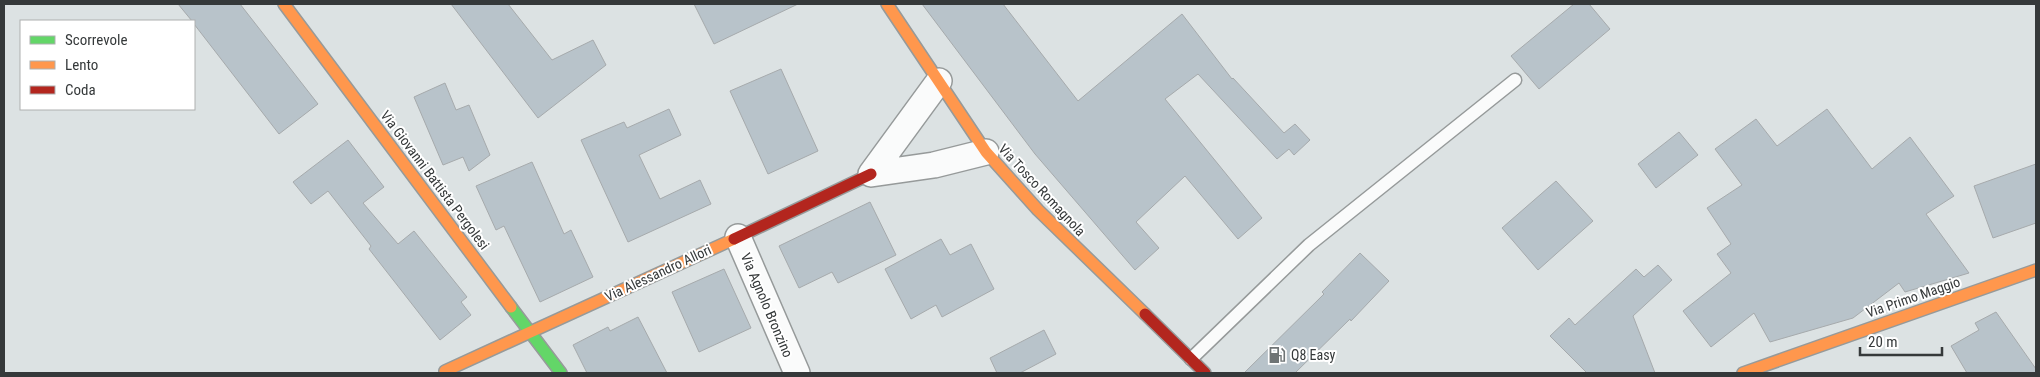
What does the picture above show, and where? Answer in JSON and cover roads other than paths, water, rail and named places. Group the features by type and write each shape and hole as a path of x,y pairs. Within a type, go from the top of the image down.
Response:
{"street":[{"name":"Via Giovanni Battista Pergolesi","path":"284,4 561,373"},
{"name":"Via Tosco Romagnola","path":"886,4 986,152 1081,254 1205,373"},
{"name":"Via Alessandro Allori","path":"871,174 939,81"},
{"name":"Via Alessandro Allori","path":"445,371 871,174 934,165 986,152"},
{"name":"Via Agnolo Bronzino","path":"738,237 797,373"},
{"name":"Via Primo Maggio","path":"1743,373 2036,270"}],"lane":[{"path":"1190,359 1309,244 1515,80"}],"place":[{"name":"Q8 Easy","path":"1277,355"}]}
